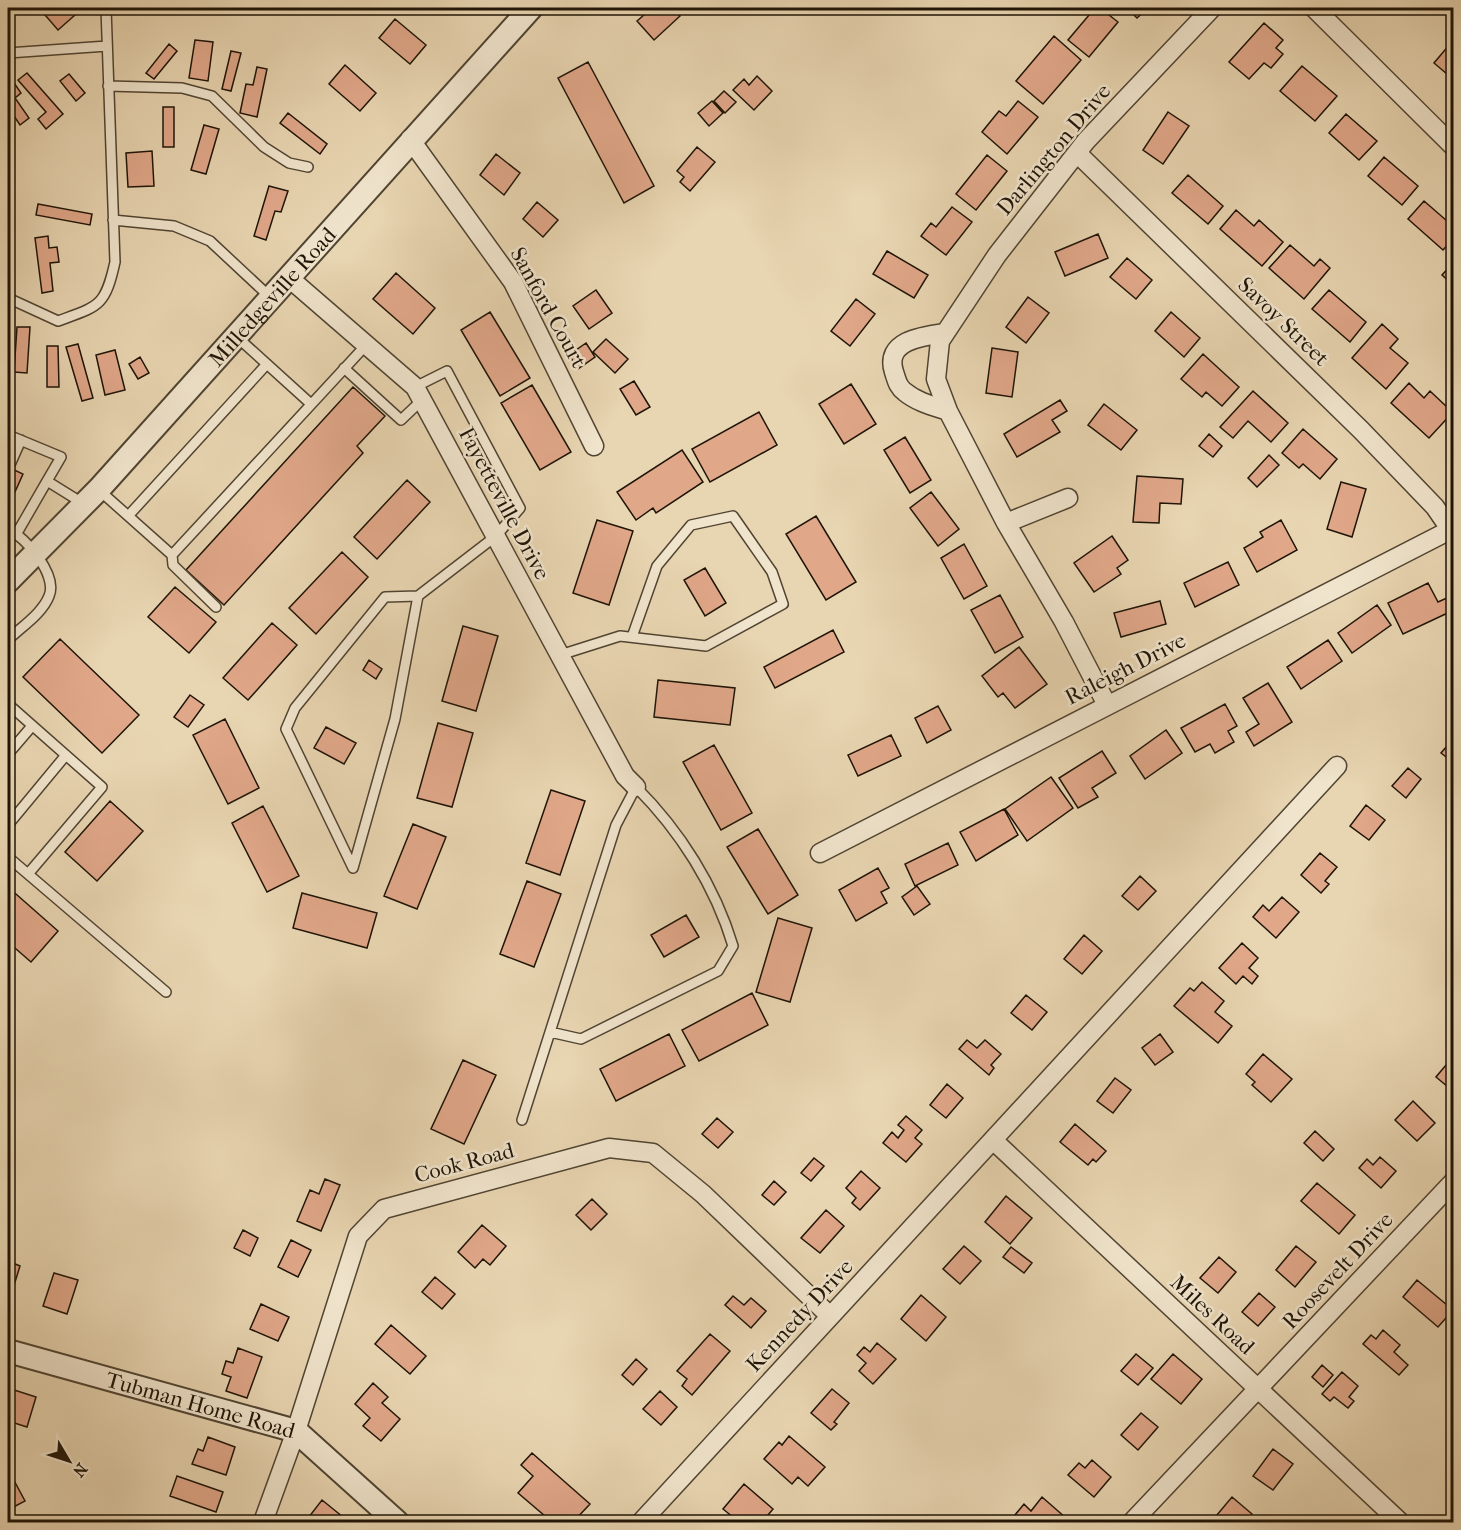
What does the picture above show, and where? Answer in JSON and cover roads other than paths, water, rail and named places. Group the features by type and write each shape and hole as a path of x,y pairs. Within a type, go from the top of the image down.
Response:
{"street":[{"name":"Milledgeville Road","path":"8,581 91,497 410,139 531,8"},
{"name":"Darlington Drive","path":"1107,705 1064,622 1006,523 948,411 936,379 940,340 997,255 1077,153 1212,8"},
{"path":"1314,8 1454,147"},
{"name":"Sanford Court","path":"410,139 513,282 594,446"},
{"name":"Savoy Street","path":"1077,153 1362,430 1436,507 1452,529"},
{"name":"Fayetteville Drive","path":"288,277 367,344 419,394 625,776 636,787"},
{"path":"944,333 913,338 902,345 894,354 893,368 898,385 906,393 921,402 948,411"},
{"path":"1006,523 1068,498"},
{"name":"Raleigh Drive","path":"820,853 1452,529"},
{"name":"Kennedy Drive","path":"641,1522 1337,766"},
{"name":"Miles Road","path":"994,1141 1400,1522"},
{"name":"Cook Road","path":"263,1522 296,1431 358,1236 384,1209 609,1148 653,1154 703,1194 830,1316"},
{"name":"Roosevelt Drive","path":"1132,1522 1454,1181"},
{"name":"Tubman Home Road","path":"8,1351 296,1431 398,1522"}],"lane":[{"path":"8,298 58,321 99,304 110,284 115,262 106,8"},
{"path":"8,53 107,46"},
{"path":"108,86 182,88 212,96 264,147 290,164 308,167"},
{"path":"113,220 174,226 210,241 270,297"},
{"path":"235,336 311,404"},
{"path":"172,555 367,344"},
{"path":"129,515 267,364"},
{"path":"344,368 401,420 419,394 447,371 520,508 495,536 418,596 385,597 295,708 286,729 353,868 395,719 418,596"},
{"path":"8,435 61,457 12,531 35,552 48,576 51,593 44,606 8,640"},
{"path":"9,467 21,440"},
{"path":"47,481 91,497 129,515 172,555 173,565 216,607"},
{"path":"560,656 621,636 705,646 783,604 772,572 733,516 691,525 663,558 657,566 632,637"},
{"path":"8,704 102,787 28,874"},
{"path":"8,751 32,726"},
{"path":"8,825 66,755"},
{"path":"522,1119 616,825 636,787 659,810 700,869 725,918 733,946 718,971 581,1040 550,1032"},
{"path":"8,857 166,992"}]}
